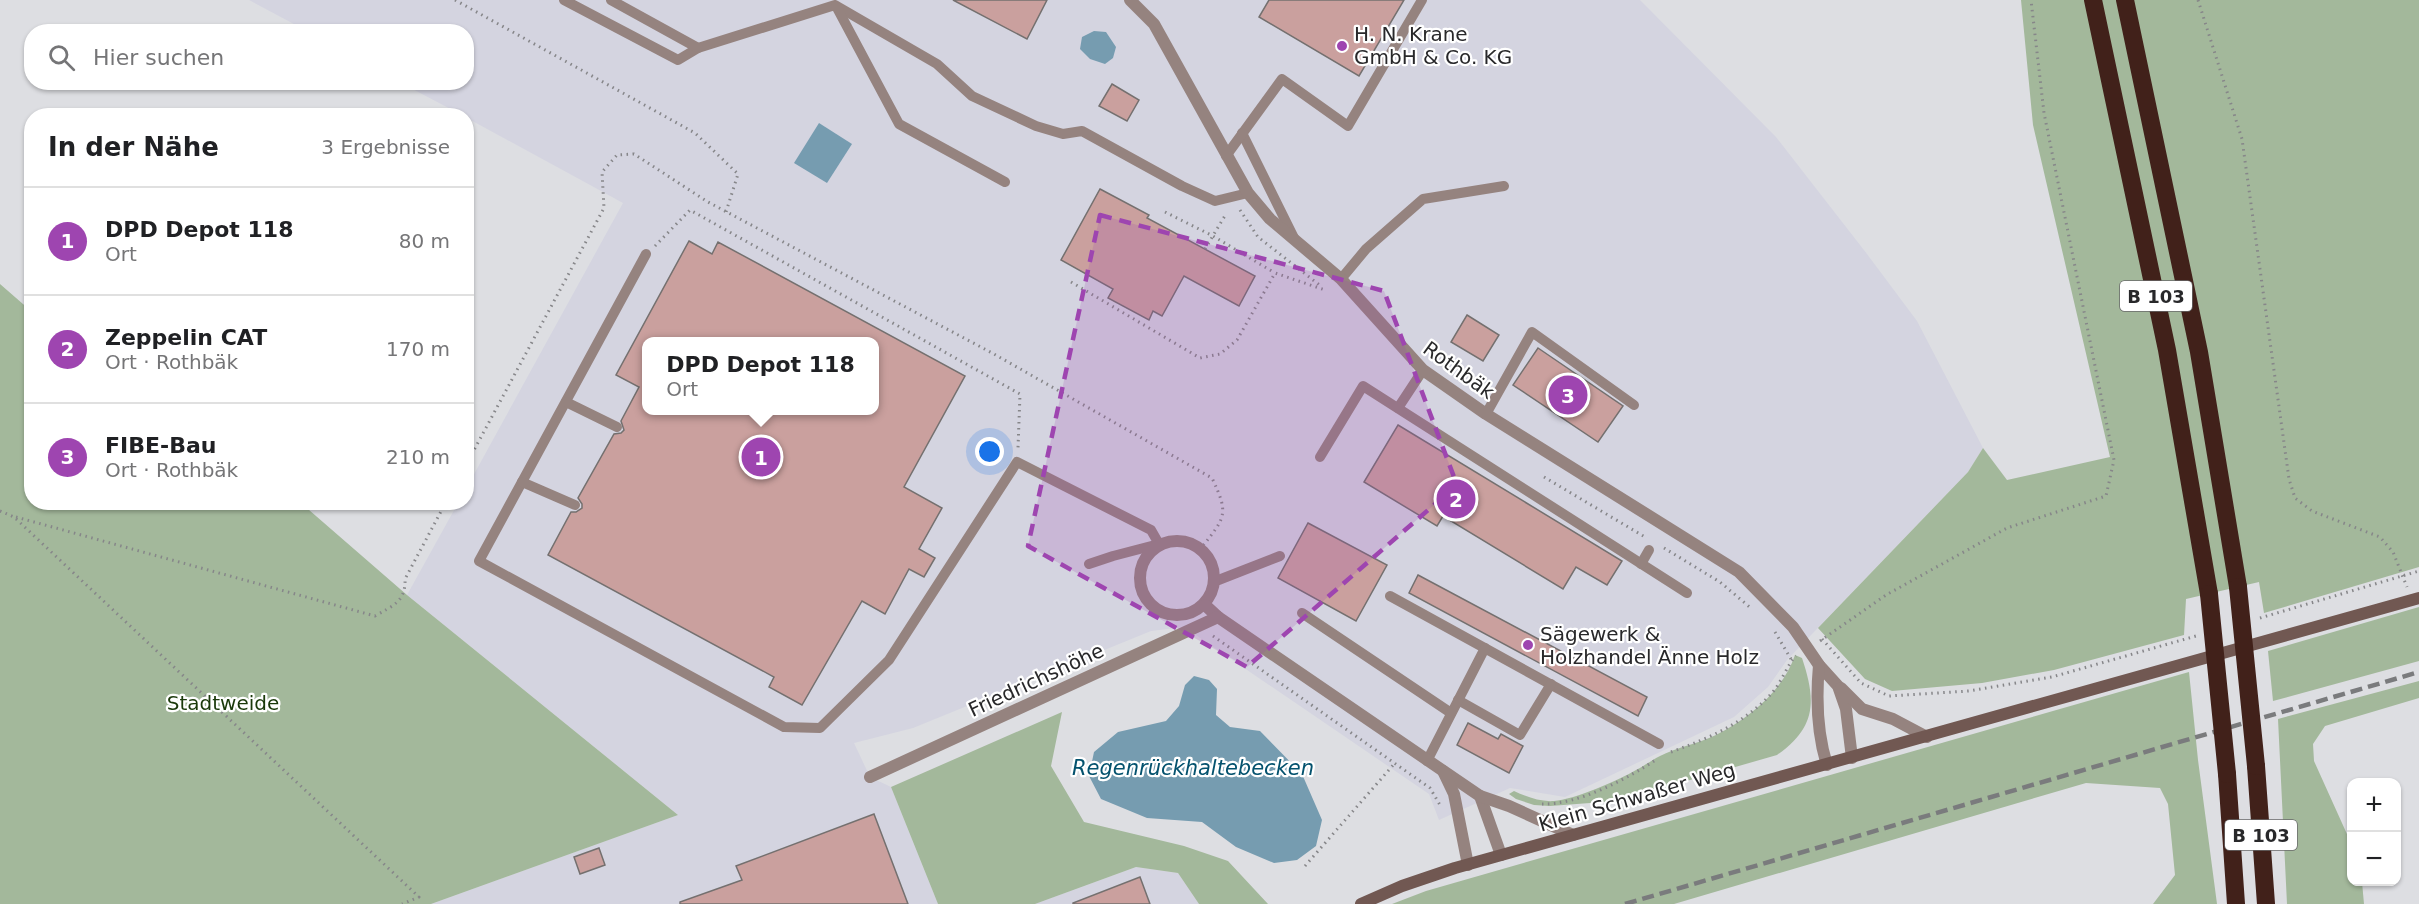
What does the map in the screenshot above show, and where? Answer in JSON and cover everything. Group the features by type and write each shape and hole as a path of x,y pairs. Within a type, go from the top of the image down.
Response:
{"highway":[{"name":"B 103","path":"2093,0 2165,339 2209,594 2227,774 2236,904"},
{"name":"B 103","path":"2124,0 2199,352 2238,587 2256,766 2266,904"}],"street":[{"name":"Rothbäk","path":"1130,0 1154,24 1226,156 1242,195 1341,279 1423,370 1486,414 1739,572 1793,627 1819,665 1862,709 1893,719 1927,737"},
{"path":"1180,540 1201,548 1213,562 1216,581 1205,605 1186,616 1164,614 1147,601 1139,581 1144,560 1159,544 1180,540"},
{"name":"Klein Schwaßer Weg","path":"1361,904 1402,886 1468,864 2415,599"},
{"path":"1205,605 1218,617 1480,796 1509,806 1573,835"},
{"name":"Friedrichshöhe","path":"870,777 1218,617"},
{"path":"1819,665 1819,720 1822,749 1827,765"},
{"name":"Rothbäk","path":"1838,686 1845,709 1852,758"},
{"path":"1443,770 1454,794 1468,864"},
{"path":"1480,796 1501,855"}],"lane":[{"path":"564,0 678,60 698,48 831,2 938,64 972,96 1036,126 1063,134 1082,131 1182,186 1215,201 1242,195"},
{"path":"611,0 698,48"},
{"path":"1226,156 1282,79 1348,126 1422,0"},
{"path":"831,2 899,124 1005,182"},
{"path":"1242,133 1297,243"},
{"path":"1341,279 1366,249 1423,199 1504,186"},
{"path":"646,254 479,561 784,727 820,728 889,660 1017,462 1151,530 1159,544 1089,564"},
{"path":"1486,414 1532,332 1634,405"},
{"path":"1398,408 1423,370"},
{"path":"1320,457 1363,386 1687,593"},
{"path":"566,402 617,427"},
{"path":"522,482 575,505"},
{"path":"1641,564 1649,550"},
{"path":"1216,581 1280,556"},
{"path":"1390,596 1659,744"},
{"path":"1302,613 1451,713"},
{"path":"1427,761 1485,648"},
{"path":"1458,700 1520,735 1551,684"}],"path":[{"path":"455,0 695,133 738,174 726,212"},
{"path":"2031,0 2044,112 2114,460 2106,496 2007,528 1886,595 1822,639 1861,683 1889,696 1969,692 2052,677 2202,634"},
{"path":"2198,0 2242,139 2289,479 2295,498 2312,511 2380,537 2393,552 2415,599"},
{"path":"474,450 604,208 602,172 617,155 634,154 726,212 994,354 1212,478 1224,503 1220,523 1201,548"},
{"path":"1204,249 1242,195"},
{"path":"1165,212 1213,236 1275,273 1325,290 1258,237 1241,213 1242,195"},
{"path":"646,254 690,210 1020,393 1017,462"},
{"path":"1071,282 1200,358 1220,354 1237,340 1275,273"},
{"path":"1544,477 1720,582 1754,611"},
{"path":"0,511 14,517 375,616 397,603 406,592 405,579 442,510"},
{"path":"14,517 419,897 402,904"},
{"path":"2260,618 2419,571"},
{"path":"1771,625 1791,659"},
{"path":"1199,627 1430,788 1442,814"},
{"path":"1305,866 1408,748"}],"highlighted area":[{"path":"1100,215 1384,291 1457,485 1247,667 1028,546"}],"shaded area":[{"path":"249,0 1640,0 1776,137 1867,254 1917,321 1983,448 1968,472 1787,660 1768,687 1734,717 1565,797 1510,788 1439,820 1429,794 1184,627 1151,631 913,728 854,743 870,777 891,787 938,904 431,904 678,815 407,595 454,510 474,510 474,474 623,203 474,122 474,108 449,108 414,90 474,90 474,24 294,24"},
{"path":"1136,867 1178,873 1199,904 1035,904"}],"green space":[{"path":"2021,0 2419,0 2419,567 2264,613 2259,582 2186,599 2184,635 2054,670 1982,683 1892,691 1865,679 1818,628 1968,472 1983,448 2007,480 2110,457 2033,125"},
{"name":"Stadtweide","path":"0,284 24,305 24,510 309,510 407,595 678,815 431,904 0,904"},
{"path":"2419,607 2419,661 2273,701 2268,651"},
{"path":"1795,655 1802,658 1807,673 1811,700 1810,712 1800,734 1777,755 1617,801 1534,805 1509,794 1514,791 1534,799 1562,800 1596,789 1667,753 1716,735 1752,712 1773,692 1790,668"},
{"path":"2189,672 2217,904 2153,904 2175,875 2168,804 2160,788 2086,783 1674,904 1392,904 1426,891"},
{"path":"2419,681 2419,698 2325,726 2313,744 2314,761 2347,834 2347,886 2362,886 2364,904 2287,904 2278,719"},
{"path":"1062,712 1051,766 1084,822 1184,846 1228,861 1268,904 1199,904 1178,873 1136,867 1035,904 938,904 891,787"}],"water":[{"path":"1094,31 1106,32 1116,47 1113,58 1105,64 1090,59 1080,49 1082,37"},
{"path":"819,123 852,144 827,183 794,163"},
{"name":"Regenrückhaltebecken","path":"1194,676 1209,680 1217,689 1216,715 1230,727 1260,731 1302,774 1322,820 1316,846 1297,860 1274,863 1236,847 1202,822 1147,818 1101,799 1089,776 1094,752 1118,732 1166,721 1179,706 1185,685"}],"building":[{"path":"953,0 1047,0 1027,39"},
{"name":"H. N. Krane GmbH & Co. KG","path":"1269,0 1404,0 1359,76 1259,17"},
{"path":"1112,84 1139,100 1127,121 1099,106"},
{"path":"1100,189 1149,215 1147,218 1255,276 1239,306 1184,276 1162,316 1153,311 1149,320 1108,298 1113,289 1061,260"},
{"path":"689,241 712,254 718,242 965,376 904,487 942,508 919,549 935,558 924,577 909,569 885,614 862,601 802,705 769,687 774,677 548,555 571,512 582,508 578,498 614,434 624,430 621,421 639,387 616,375"},
{"path":"1467,315 1499,335 1483,361 1451,342"},
{"path":"1538,348 1623,406 1598,442 1513,385"},
{"path":"1398,425 1622,561 1607,585 1576,567 1563,589 1443,516 1437,526 1364,482"},
{"path":"1308,523 1387,565 1356,621 1278,578"},
{"name":"Sägewerk & Holzhandel Änne Holz","path":"1418,575 1647,697 1638,716 1409,593"},
{"path":"1468,723 1498,739 1501,734 1523,746 1509,773 1457,745"},
{"path":"874,814 908,904 680,904 680,902 742,880 736,866"},
{"path":"599,848 605,865 580,874 574,857"},
{"path":"1140,877 1150,904 1073,904 1073,903"}],"railway":[{"path":"1625,904 2419,672"}],"place":[{"name":"H. N. Krane GmbH & Co. KG","path":"1342,46"},
{"name":"FIBE-Bau","path":"1568,395"},
{"name":"DPD Depot 118","path":"761,457"},
{"name":"Zeppelin CAT","path":"1456,499"},
{"name":"Sägewerk & Holzhandel Änne Holz","path":"1528,645"}]}
